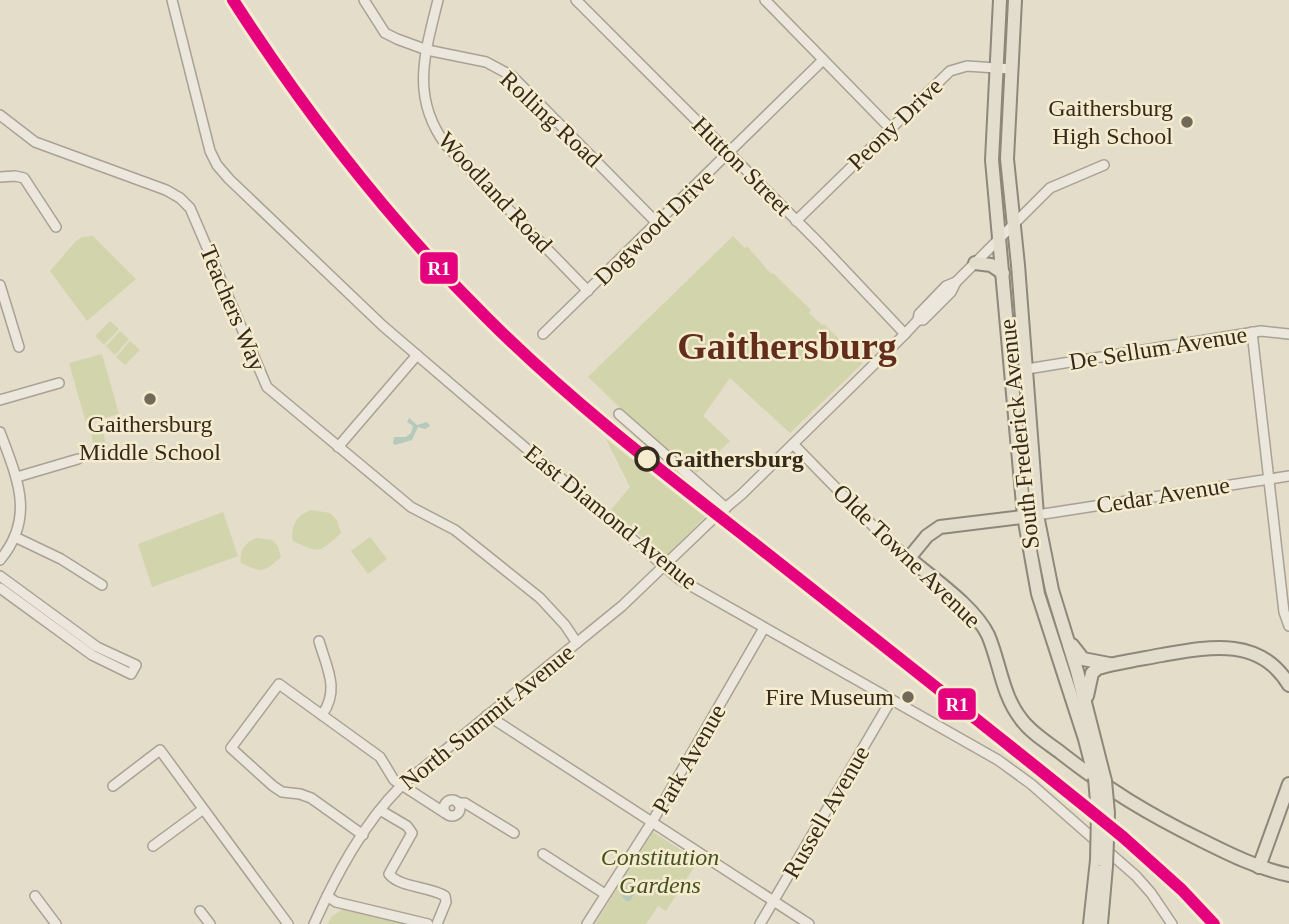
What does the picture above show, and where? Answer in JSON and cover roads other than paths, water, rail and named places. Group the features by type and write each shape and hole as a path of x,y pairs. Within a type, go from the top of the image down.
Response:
{"main road":[{"name":"South Frederick Avenue","path":"1000,0 992,160 998,240 1038,594 1095,778 1102,863"},
{"name":"South Frederick Avenue","path":"1015,0 1007,159 1027,369 1031,515 1086,704 1105,781 1108,813 1102,863"},
{"path":"975,263 992,265 1003,273"},
{"path":"909,558 927,536 940,527 1031,515"},
{"name":"Olde Towne Avenue","path":"909,558 971,611 981,624 988,636 1006,692 1022,721 1083,771 1152,816 1259,867 1289,876"},
{"path":"1066,636 1083,659 1112,664"},
{"path":"1086,704 1092,673 1098,668 1224,647 1244,650 1259,657 1274,667 1289,685"},
{"path":"1259,867 1289,783"},
{"path":"1090,924 1102,863"},
{"path":"1101,924 1102,863"}],"street":[{"name":"East Diamond Avenue","path":"172,0 202,125 217,165 383,326 679,579 1007,765 1136,876 1172,924"},
{"name":"Rolling Road","path":"364,0 385,33 427,50 486,62 512,76 657,223"},
{"name":"Woodland Road","path":"438,0 422,71 423,94 429,116 439,136 589,290"},
{"name":"Hutton Street","path":"576,0 796,220 905,334"},
{"path":"765,0 891,128"},
{"name":"Dogwood Drive","path":"544,334 823,60"},
{"name":"Peony Drive","path":"796,220 950,72 967,66 1011,69"},
{"name":"Teachers Way","path":"0,115 35,142 166,190 180,198 190,208 267,387 411,506 455,530 529,589 559,618 577,643"},
{"name":"North Summit Avenue","path":"314,924 327,896 363,835 401,786 622,606 793,444 918,320 923,320 936,301 951,292 956,282 1056,184 1104,165"},
{"path":"0,177 23,178 56,227"},
{"path":"0,285 19,347"},
{"path":"1252,332 1284,612 1289,626"},
{"name":"De Sellum Avenue","path":"1027,369 1252,332 1289,334"},
{"path":"338,447 417,355"},
{"path":"0,401 59,383"},
{"path":"619,414 726,508"},
{"path":"0,432 17,477 21,497 21,517 15,537 0,560"},
{"name":"Olde Towne Avenue","path":"793,444 881,534 909,558"},
{"path":"17,477 78,459"},
{"name":"Cedar Avenue","path":"1031,515 1289,476"},
{"path":"15,537 61,559 102,585"},
{"path":"0,576 97,647 136,665 135,670 131,674 102,662 0,589"},
{"name":"Park Avenue","path":"587,924 652,822 764,628"},
{"path":"319,641 333,693 322,715"},
{"path":"363,835 311,798 300,793 282,792 231,748 279,684 380,757 389,775 401,786 450,816 457,814 460,808 458,803 465,803 514,833"},
{"name":"Russell Avenue","path":"760,924 891,700"},
{"path":"487,715 809,924"},
{"path":"113,786 160,750 288,924"},
{"path":"153,846 202,810"},
{"path":"380,810 407,826 412,833 389,874 394,880 433,890 445,896 446,902 437,924"},
{"path":"543,854 605,894"},
{"path":"35,896 56,924"},
{"path":"327,896 336,902 428,924"},
{"path":"200,911 210,924"}],"place":[{"name":"Gaithersburg High School","path":"1187,122"},
{"name":"Gaithersburg Middle School","path":"150,399"},
{"name":"Gaithersburg","path":"647,459"},
{"name":"Fire Museum","path":"908,697"}],"district":[{"name":"Gaithersburg","path":"787,346"}],"park label":[{"name":"Constitution Gardens","path":"660,871"}]}
